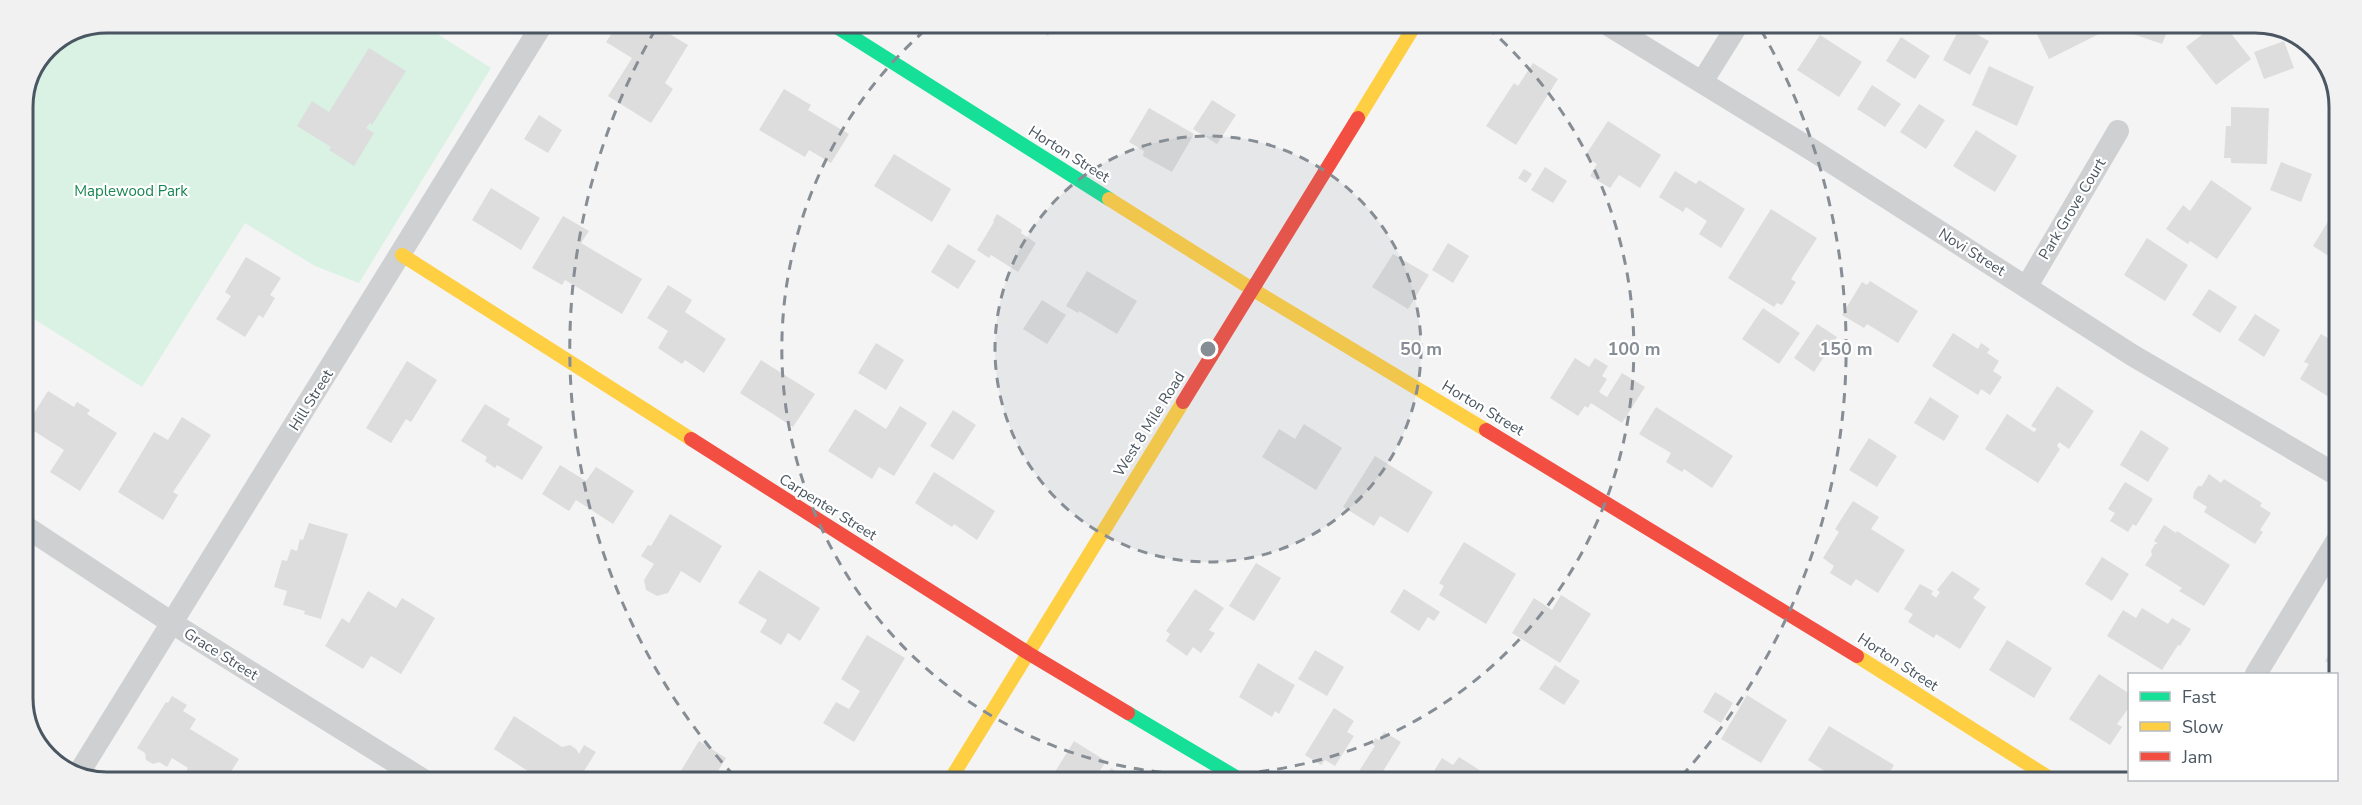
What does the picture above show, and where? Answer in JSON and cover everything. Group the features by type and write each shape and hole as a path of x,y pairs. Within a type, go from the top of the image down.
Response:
{"street":[{"name":"Hill Street","path":"82,768 402,255 537,33"},
{"name":"Horton Street","path":"846,33 1252,288 1798,618 2040,772"},
{"name":"West 8 Mile Road","path":"955,772 1410,33"},
{"name":"Novi Street","path":"1622,33 2027,286 2133,355 2329,470"},
{"path":"1702,82 1733,33"},
{"name":"Park Grove Court","path":"2027,286 2118,131"},
{"name":"Carpenter Street","path":"402,255 1028,653 1228,772"},
{"name":"Grace Street","path":"33,532 171,623 411,772"},
{"path":"2257,673 2329,554"}],"green space":[{"name":"Maplewood Park","path":"107,33 436,33 491,68 359,283 315,266 245,223 142,387 33,318 34,92 45,66 55,55 66,45 79,39 92,34"}],"building":[{"path":"612,33 668,33 688,45 665,83 673,89 651,123 608,96 632,58 606,42"},
{"path":"1957,33 1974,33 1989,41 1970,75 1943,60"},
{"path":"2036,33 2099,33 2099,34 2049,59"},
{"path":"2133,33 2167,33 2162,44"},
{"path":"2204,33 2231,33 2251,59 2216,85 2186,47"},
{"path":"1820,35 1862,62 1839,97 1797,70"},
{"path":"1901,37 1930,56 1915,79 1886,61"},
{"path":"2284,41 2294,68 2264,79 2254,52"},
{"path":"369,48 406,71 372,125 370,123 366,128 374,133 354,166 329,150 331,147 297,126 312,101 329,112"},
{"path":"1533,63 1558,79 1516,145 1486,126 1514,83 1518,86"},
{"path":"1989,66 2034,87 2017,126 1972,105"},
{"path":"1872,85 1901,104 1885,127 1857,109"},
{"path":"784,89 811,105 808,110 849,134 831,163 809,150 805,157 759,130"},
{"path":"1212,100 1236,115 1217,144 1193,129"},
{"path":"1919,104 1945,120 1926,149 1900,132"},
{"path":"2231,107 2269,108 2267,164 2231,163 2231,158 2224,158 2226,126 2231,126"},
{"path":"1149,108 1194,134 1172,172 1143,156 1144,151 1129,142"},
{"path":"539,115 562,130 548,153 524,139"},
{"path":"1608,121 1661,155 1640,188 1619,175 1610,188 1590,176 1597,164 1585,156"},
{"path":"1976,130 2017,156 1995,192 1953,166"},
{"path":"894,154 951,189 932,222 874,186"},
{"path":"2281,162 2312,174 2301,202 2270,190"},
{"path":"1545,167 1567,181 1553,203 1531,190"},
{"path":"1524,169 1532,174 1526,183 1518,178"},
{"path":"1675,171 1696,184 1699,180 1745,209 1721,248 1699,234 1707,221 1686,207 1683,212 1659,197"},
{"path":"2211,180 2252,208 2217,259 2190,241 2188,244 2166,229 2183,205 2190,211"},
{"path":"491,188 540,218 521,250 472,220"},
{"path":"1771,209 1817,238 1791,279 1796,282 1782,305 1777,303 1774,307 1728,278"},
{"path":"997,214 1022,230 1021,233 1036,243 1018,272 991,255 989,258 977,250"},
{"path":"563,216 589,231 581,243 642,279 622,314 565,280 562,285 532,268"},
{"path":"2329,220 2329,256 2313,246"},
{"path":"2147,238 2188,265 2165,301 2124,275"},
{"path":"1448,243 1469,256 1453,283 1432,270"},
{"path":"948,244 976,261 958,289 931,272"},
{"path":"1393,254 1429,275 1408,309 1372,287"},
{"path":"246,257 281,278 270,295 275,298 263,318 259,315 245,337 216,319 231,296 225,292"},
{"path":"1087,271 1137,301 1117,334 1079,311 1078,313 1066,306"},
{"path":"1870,281 1918,311 1898,343 1867,324 1864,328 1842,315 1862,282 1867,285"},
{"path":"668,285 692,300 685,312 726,339 704,373 685,360 682,364 658,348 668,331 647,318"},
{"path":"2209,289 2237,307 2220,333 2192,315"},
{"path":"1042,300 1066,315 1047,344 1023,329"},
{"path":"1763,308 1800,333 1779,364 1742,339"},
{"path":"2255,314 2280,330 2264,357 2238,340"},
{"path":"1817,324 1837,337 1814,372 1794,358"},
{"path":"1953,333 1978,349 1981,343 1990,349 1987,353 1999,361 1993,371 2002,377 1990,395 1981,389 1978,395 1932,366"},
{"path":"2321,334 2329,339 2329,397 2300,379 2309,364 2304,362"},
{"path":"876,343 904,360 886,390 858,373"},
{"path":"1575,358 1589,367 1595,358 1608,366 1602,376 1607,379 1599,392 1607,397 1622,373 1645,387 1622,423 1591,403 1588,408 1585,406 1578,416 1550,398"},
{"path":"761,360 815,394 793,427 740,393"},
{"path":"407,361 437,380 411,422 406,419 391,443 366,428"},
{"path":"2057,386 2094,411 2069,449 2059,442 2057,446 2060,449 2038,483 1985,449 2007,414 2034,432 2037,429 2031,426"},
{"path":"48,391 74,407 77,402 90,410 87,414 117,433 80,491 50,472 64,450 33,430 33,415"},
{"path":"1930,397 1959,416 1944,441 1914,423"},
{"path":"485,404 510,419 507,425 543,447 522,480 497,465 495,468 485,461 487,457 461,441"},
{"path":"900,406 927,423 894,476 879,467 872,479 828,451 855,409 886,429"},
{"path":"1656,407 1733,456 1712,488 1684,469 1682,472 1666,462 1671,453 1639,434"},
{"path":"953,410 976,425 953,460 930,446"},
{"path":"182,417 211,435 173,492 178,495 163,520 118,492 154,432 168,440"},
{"path":"1304,424 1342,448 1316,490 1262,457 1279,429 1295,439"},
{"path":"2141,430 2169,448 2148,482 2120,465"},
{"path":"1869,438 1897,456 1877,487 1849,470"},
{"path":"1375,456 1433,492 1408,533 1380,516 1374,526 1343,507"},
{"path":"560,465 586,481 596,467 634,491 613,524 576,500 569,511 542,494"},
{"path":"934,472 995,511 977,540 954,524 952,527 915,503"},
{"path":"2209,474 2221,483 2224,479 2262,503 2260,506 2271,513 2260,530 2263,532 2255,544 2204,512 2207,507 2193,498 2198,486 2202,486"},
{"path":"2125,482 2153,499 2136,526 2133,524 2128,532 2110,521 2115,513 2108,509"},
{"path":"1853,501 1879,517 1871,529 1905,550 1878,593 1856,579 1851,586 1830,573 1834,566 1823,558 1839,532 1835,529"},
{"path":"670,514 722,546 700,583 681,571 668,593 657,596 646,590 644,580 654,564 641,556 648,545 651,546"},
{"path":"309,523 348,534 321,619 304,614 305,611 283,605 287,591 274,587 282,560 287,561 291,549 297,551 300,539 303,540"},
{"path":"2164,525 2230,565 2204,606 2179,591 2182,588 2145,565 2152,555 2151,551 2155,544 2158,544 2154,541"},
{"path":"1464,542 1516,574 1486,624 1439,595 1444,586 1439,583"},
{"path":"2102,557 2129,574 2112,601 2085,584"},
{"path":"1256,563 1281,578 1254,621 1229,606"},
{"path":"759,570 820,608 800,641 788,633 781,645 760,632 767,620 738,603"},
{"path":"1952,571 1980,589 1973,598 1986,607 1960,649 1936,634 1934,638 1908,622 1913,614 1904,609 1920,584 1933,591 1931,594 1936,598 1940,592 1937,590"},
{"path":"1195,589 1224,608 1209,630 1215,633 1201,653 1193,647 1187,656 1166,641 1170,634 1166,631"},
{"path":"1404,589 1440,612 1434,621 1428,617 1419,631 1390,612"},
{"path":"368,591 396,608 402,598 435,618 401,674 371,656 363,669 325,646 342,618 349,623"},
{"path":"1561,595 1591,614 1560,663 1512,633 1534,598 1552,610"},
{"path":"2142,608 2168,624 2172,618 2191,629 2162,670 2107,636 2123,610 2136,618"},
{"path":"867,635 905,658 854,742 823,723 836,702 849,709 860,691 841,679"},
{"path":"2007,640 2052,668 2034,698 1989,670"},
{"path":"1315,650 1344,667 1327,696 1298,679"},
{"path":"1258,663 1295,685 1279,714 1275,711 1272,717 1239,697"},
{"path":"1555,665 1580,681 1564,705 1539,689"},
{"path":"2099,674 2128,693 2128,709 2117,724 2122,727 2110,745 2069,719"},
{"path":"1715,692 1733,703 1721,723 1703,712"},
{"path":"1747,695 1787,720 1761,763 1721,739"},
{"path":"172,696 187,705 183,711 196,719 190,729 239,759 231,772 186,772 188,768 172,758 167,767 159,762 153,764 146,760 145,753 137,748 166,702 168,703"},
{"path":"1334,708 1354,721 1347,732 1354,736 1335,766 1325,760 1321,765 1305,755"},
{"path":"514,716 562,747 570,745 579,754 584,745 596,752 583,772 529,772 494,749"},
{"path":"1829,726 1894,765 1890,772 1826,772 1808,760"},
{"path":"1384,732 1401,742 1383,772 1359,772 1375,746 1372,744 1375,738 1379,740"},
{"path":"699,741 726,758 717,772 680,772"},
{"path":"1074,741 1106,761 1099,772 1055,772"},
{"path":"1459,757 1483,772 1433,772 1442,758 1453,765"}],"traffic: fast":[{"path":"846,33 1109,199"},
{"path":"1128,713 1228,772"}],"traffic: slow":[{"path":"1358,118 1410,33"},
{"path":"1109,199 1252,289 1486,430"},
{"path":"402,255 691,439"},
{"path":"955,772 1183,402"},
{"path":"1857,656 2040,772"}],"traffic: jam":[{"path":"1183,402 1358,118"},
{"path":"1486,430 1857,656"},
{"path":"691,439 1028,653 1128,713"}]}
